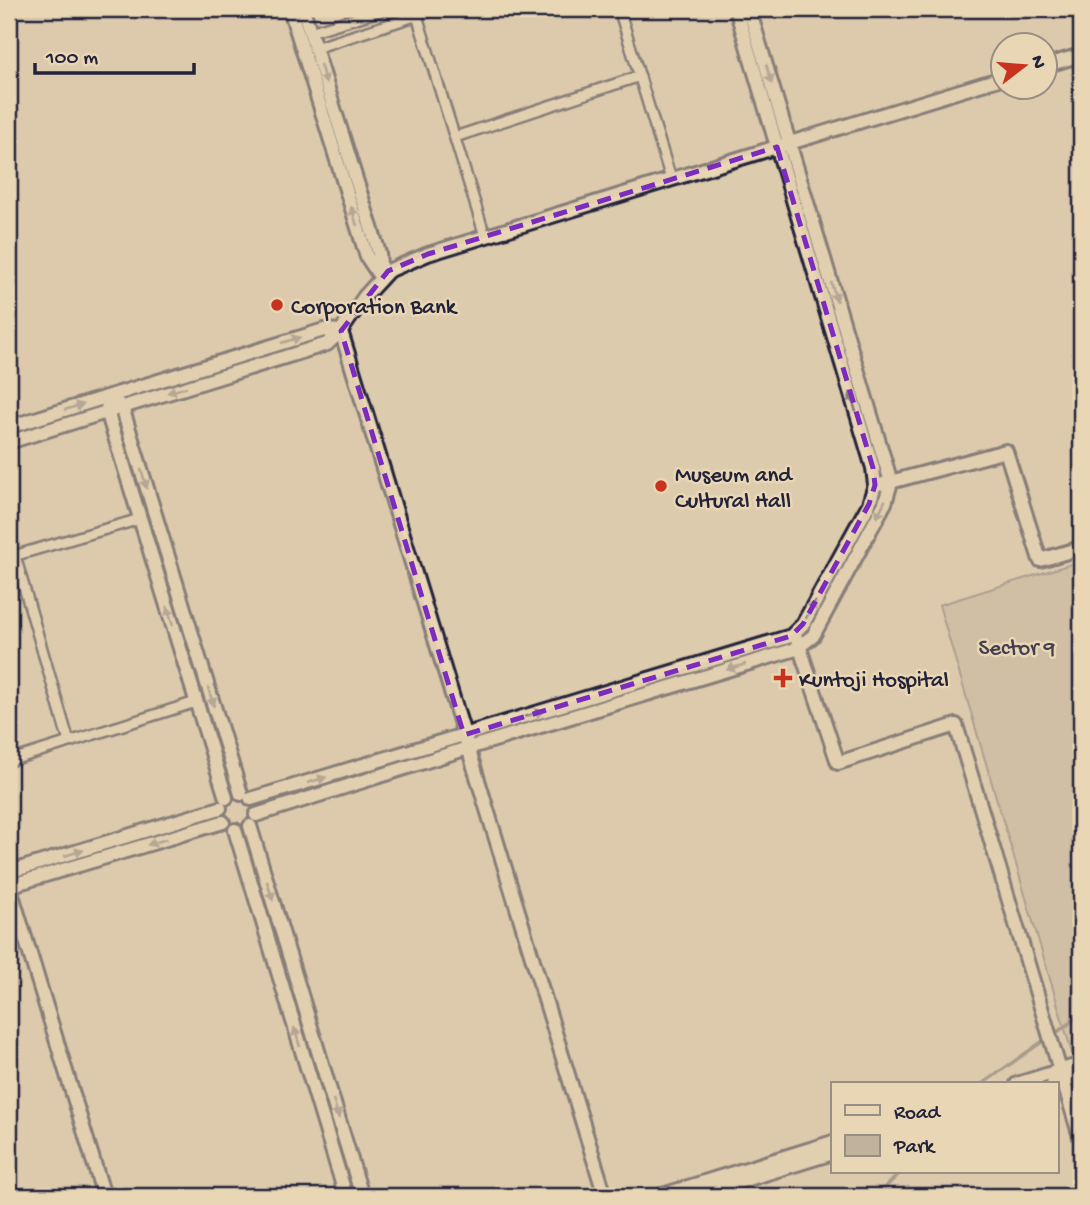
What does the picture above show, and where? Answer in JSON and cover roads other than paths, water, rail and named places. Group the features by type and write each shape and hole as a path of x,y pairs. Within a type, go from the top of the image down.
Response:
{"street":[{"path":"290,9 367,257 381,278"},
{"path":"303,9 379,253 381,278"},
{"path":"310,32 386,9"},
{"path":"315,48 416,12 437,9"},
{"path":"620,9 671,179"},
{"path":"9,873 223,803 233,794 246,797 466,741 800,646 813,636 885,503 891,482 783,145 736,9"},
{"path":"235,830 466,741 791,636 809,613 869,504 875,485 873,468 748,9"},
{"path":"416,12 485,236"},
{"path":"1058,62 1081,55"},
{"path":"455,137 639,76"},
{"path":"9,442 327,344 341,331 365,296 388,271 428,254 988,83"},
{"path":"9,428 324,330 341,331"},
{"path":"341,331 605,1196"},
{"path":"108,397 122,407 246,797 256,808 253,821 362,1196"},
{"path":"108,397 107,411 196,702 223,803 223,822"},
{"path":"875,485 1006,451 1040,560 1081,548"},
{"path":"69,742 12,556 140,519"},
{"path":"795,632 838,763 956,724 1046,1023 1059,1079 1081,1140"},
{"path":"9,761 196,702"},
{"path":"223,822 235,830 346,1196"},
{"path":"104,1196 9,886 223,822"},
{"path":"1059,1079 1081,1064"},
{"path":"1034,1082 1081,1076"},
{"path":"659,1196 831,1143"},
{"path":"693,1196 831,1154"}],"waterway":[{"path":"1053,1035 1081,1015"},
{"path":"985,1082 1046,1039"},
{"path":"876,1196 899,1174"}],"place":[{"name":"Corporation Bank","path":"277,305"},
{"name":"Museum and Cultural Hall","path":"661,486"},
{"name":"Kuntoji Hospital","path":"783,678"}],"park label":[{"name":"Sector 9","path":"1017,646"}]}
